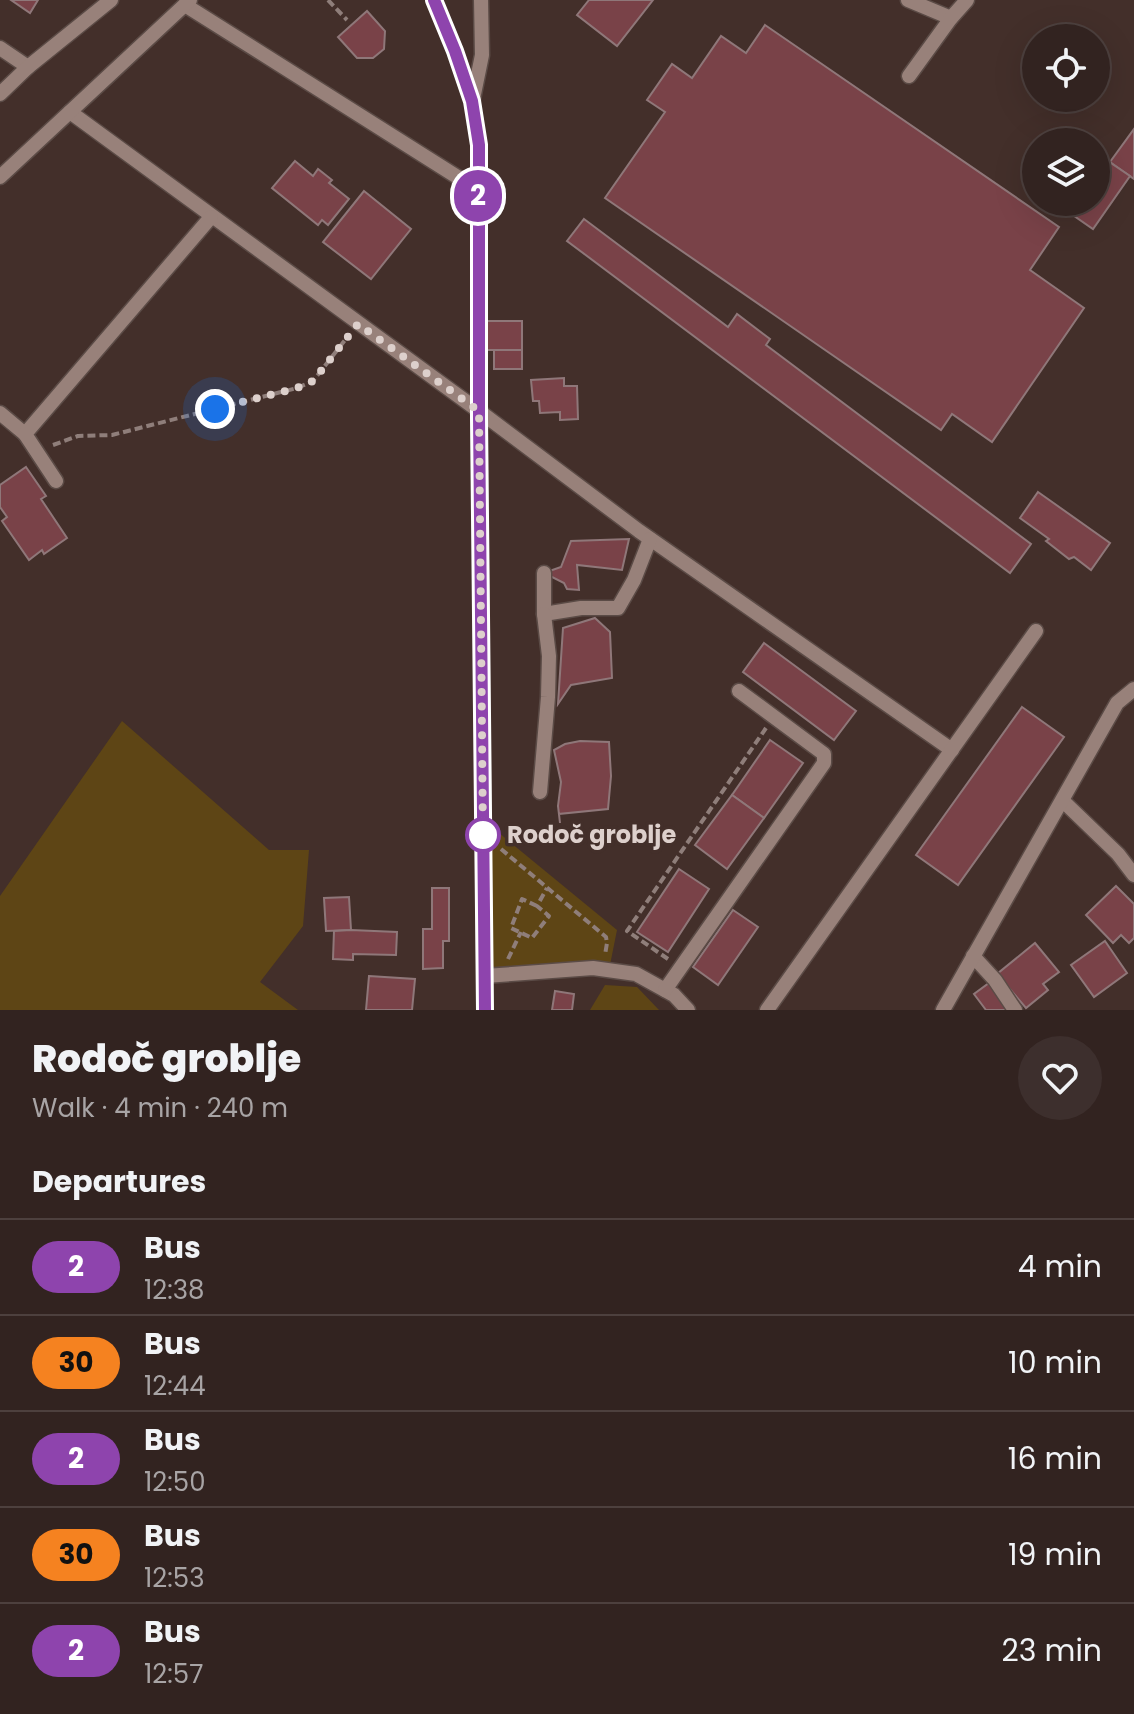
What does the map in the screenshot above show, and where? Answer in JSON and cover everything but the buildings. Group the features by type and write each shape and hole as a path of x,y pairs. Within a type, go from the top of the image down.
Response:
{"street":[{"path":"0,94 28,67 111,0"},
{"path":"434,0 472,101 479,145 485,1010"},
{"path":"472,101 482,55 481,0"},
{"path":"908,0 951,18"},
{"path":"909,76 967,0"},
{"path":"0,177 188,3 478,190"},
{"path":"0,48 28,67"},
{"path":"70,112 650,539 952,750"},
{"path":"25,434 211,217"},
{"path":"0,413 25,434 56,481"},
{"path":"544,614 581,608 618,608 634,580 650,539"},
{"path":"540,792 549,656 544,614 544,573"},
{"path":"767,1010 1036,631"},
{"path":"943,1010 1117,703 1132,686"},
{"path":"665,990 824,763 824,754 739,691"},
{"path":"1063,801 1118,854 1134,875"},
{"path":"973,956 995,980 1015,1010"},
{"path":"485,976 593,968 636,974 674,995 688,1010"}],"path":[{"path":"328,0 347,20"},
{"path":"38,453 78,436 112,435 297,388 313,381 358,324"},
{"path":"680,968 627,931 774,717"},
{"path":"483,847 499,847 606,937 603,969"},
{"path":"537,906 547,888"},
{"path":"522,899 537,906 549,916 532,938 511,928 522,899"},
{"path":"501,975 521,932"}],"shaded area":[{"path":"122,721 269,850 309,850 303,926 260,982 298,1010 0,1010 0,896"},
{"path":"499,833 617,930 609,970 485,976 483,841"},
{"path":"605,985 637,987 659,1010 590,1010"}],"bus line":[{"name":"2","path":"434,0 472,101 479,145 485,1010"}],"place":[{"name":"Rodoč groblje","path":"483,835"}],"route":[{"path":"215,409 313,381 358,324 479,411 483,841 483,835"}]}
